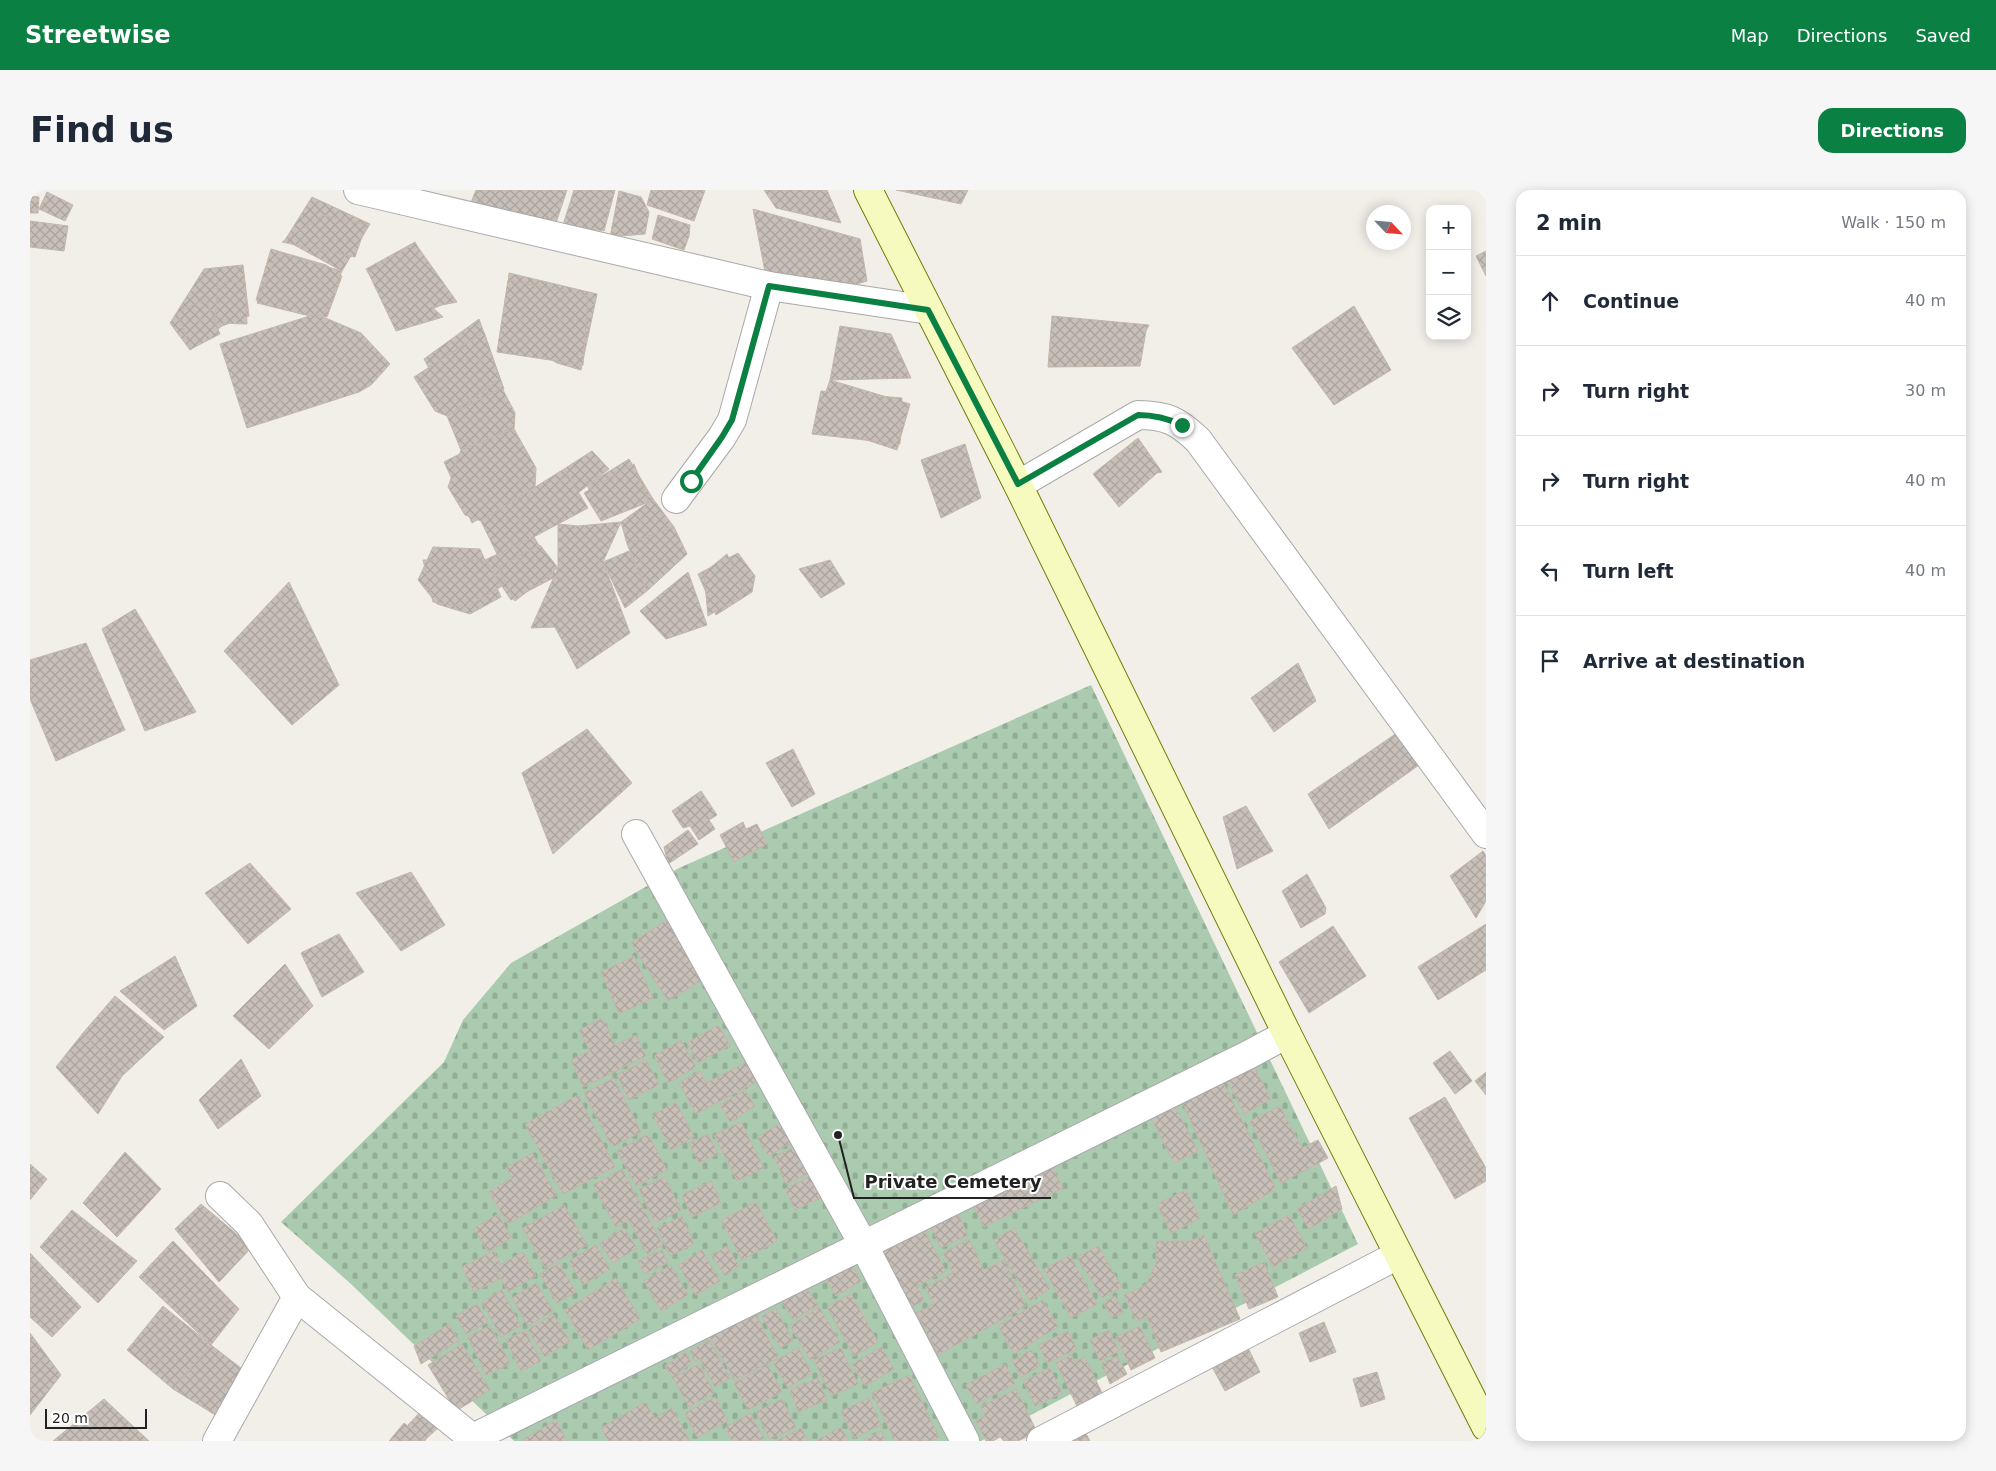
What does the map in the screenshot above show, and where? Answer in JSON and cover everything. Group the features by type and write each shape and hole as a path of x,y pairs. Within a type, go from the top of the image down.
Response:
{"street":[{"path":"358,190 769,286 928,310"},
{"path":"868,190 1018,484 1287,1034 1486,1427"},
{"path":"676,499 722,437 732,420 769,286"},
{"path":"1018,484 1138,415 1153,415 1170,419 1182,425 1204,448 1486,834"},
{"path":"636,834 863,1244 966,1441"},
{"path":"220,1196 249,1224 298,1297 474,1440 863,1244 1248,1055 1287,1034"},
{"path":"1041,1441 1398,1255"},
{"path":"217,1441 298,1297"}],"green space":[{"path":"1091,685 1358,1244 981,1441 514,1441 351,1284 281,1222 444,1062 463,1020 511,963 679,868"}],"building":[{"path":"476,190 567,190 555,226 470,205"},
{"path":"574,190 615,190 604,231 563,225"},
{"path":"651,190 705,190 694,221 647,205"},
{"path":"764,190 827,190 841,223 776,208"},
{"path":"896,190 968,190 961,204"},
{"path":"619,191 641,197 649,212 645,234 610,237"},
{"path":"47,192 73,205 65,221 39,209"},
{"path":"30,196 39,197 38,213 30,213"},
{"path":"312,197 370,224 342,271 285,240"},
{"path":"753,209 860,239 867,281 847,287 766,277"},
{"path":"323,215 366,225 355,257 282,242"},
{"path":"658,215 690,225 689,236 684,250 652,239"},
{"path":"30,221 68,226 64,251 30,247"},
{"path":"415,242 446,303 399,324 366,269"},
{"path":"415,243 457,302 432,307 443,317 396,331 368,272"},
{"path":"271,249 326,265 342,276 327,317 256,300"},
{"path":"1486,251 1486,276 1476,256"},
{"path":"278,253 342,271 322,319 257,303"},
{"path":"243,265 249,316 222,326 190,350 170,323 204,269"},
{"path":"509,273 597,294 581,370 557,363 547,357 503,352"},
{"path":"508,280 588,296 583,365 497,352"},
{"path":"218,282 245,283 247,324 215,323"},
{"path":"205,299 220,334 191,349 177,313"},
{"path":"1354,306 1391,370 1334,405 1292,348"},
{"path":"316,314 361,333 390,364 371,385 359,392 247,428 220,344"},
{"path":"1052,316 1149,325 1146,331 1140,366 1048,367"},
{"path":"479,319 504,389 453,413 424,359"},
{"path":"840,326 891,334 911,378 830,380"},
{"path":"484,332 500,379 447,416 435,411 414,377"},
{"path":"830,380 910,404 897,450 815,423"},
{"path":"502,388 515,413 514,429 461,450 447,416"},
{"path":"821,391 902,398 900,444 812,434"},
{"path":"512,427 533,487 472,523 444,462"},
{"path":"514,429 536,468 535,487 481,521 465,515 448,487 461,450"},
{"path":"1138,438 1162,472 1157,473 1119,507 1093,474"},
{"path":"965,444 981,498 941,518 921,460"},
{"path":"592,451 609,469 578,493 564,469"},
{"path":"629,459 653,499 602,520 587,485"},
{"path":"634,464 649,502 601,521 584,493"},
{"path":"564,469 588,508 498,556 481,521"},
{"path":"653,499 674,527 627,544 621,522"},
{"path":"621,522 603,562 630,633 577,669 555,627 531,628 558,568 558,524 578,526"},
{"path":"674,527 687,554 647,591 627,544"},
{"path":"534,537 557,576 511,600 485,560"},
{"path":"540,545 558,568 515,601 498,567"},
{"path":"433,547 480,549 501,597 470,614 437,604 418,580"},
{"path":"629,551 647,591 625,608 603,562"},
{"path":"738,553 755,576 752,592 716,615 698,574"},
{"path":"727,554 745,593 708,616 704,573"},
{"path":"423,560 485,560 502,586 467,607 433,602"},
{"path":"830,560 845,584 821,598 799,569"},
{"path":"688,572 707,625 666,639 640,611"},
{"path":"289,582 339,685 292,725 224,651"},
{"path":"135,609 196,712 145,731 102,629"},
{"path":"86,643 125,730 56,761 30,699 30,660"},
{"path":"1298,663 1316,701 1274,732 1251,698"},
{"path":"1407,726 1426,760 1329,829 1308,794"},
{"path":"587,729 632,783 553,854 522,773"},
{"path":"793,749 815,794 792,807 766,763"},
{"path":"701,791 717,815 709,820 715,829 699,840 690,826 683,828 672,811"},
{"path":"1246,806 1273,851 1237,869 1223,817"},
{"path":"743,822 746,829 757,824 767,844 734,862 720,835"},
{"path":"688,830 698,844 668,864 664,847"},
{"path":"1483,851 1486,856 1486,901 1476,918 1450,876"},
{"path":"250,863 291,909 248,944 205,893"},
{"path":"411,872 445,925 401,951 356,893"},
{"path":"1307,874 1326,908 1325,914 1301,928 1282,891"},
{"path":"670,918 707,977 668,1001 631,943"},
{"path":"1486,924 1486,970 1438,1000 1418,967"},
{"path":"1333,926 1366,976 1309,1013 1279,962"},
{"path":"339,934 364,972 322,997 301,953"},
{"path":"175,956 197,1006 164,1030 120,991"},
{"path":"634,956 653,998 619,1014 601,972"},
{"path":"285,964 313,1006 269,1049 233,1016"},
{"path":"115,996 164,1037 122,1076 83,1033"},
{"path":"603,1018 615,1045 636,1035 646,1056 583,1087 571,1060 590,1051 579,1030"},
{"path":"718,1025 730,1045 698,1063 687,1043"},
{"path":"83,1033 122,1076 98,1114 56,1067"},
{"path":"681,1040 696,1067 668,1083 654,1056"},
{"path":"1450,1051 1472,1081 1455,1094 1433,1063"},
{"path":"1248,1055 1271,1099 1244,1114 1222,1070"},
{"path":"241,1059 261,1096 218,1129 199,1100"},
{"path":"646,1060 659,1085 629,1100 617,1075"},
{"path":"745,1063 756,1082 696,1114 679,1083 700,1071 706,1083"},
{"path":"1486,1072 1486,1095 1475,1081"},
{"path":"1219,1074 1276,1189 1233,1215 1179,1095"},
{"path":"614,1078 641,1132 612,1147 584,1093"},
{"path":"745,1090 755,1106 730,1122 720,1105"},
{"path":"578,1095 615,1167 563,1194 525,1124"},
{"path":"1445,1097 1486,1168 1486,1181 1455,1199 1409,1118"},
{"path":"1172,1101 1198,1151 1174,1163 1149,1114"},
{"path":"676,1102 694,1137 671,1150 653,1115"},
{"path":"1280,1106 1302,1148 1318,1140 1328,1158 1281,1183 1250,1121"},
{"path":"786,1120 797,1139 769,1156 757,1137"},
{"path":"741,1122 764,1168 737,1181 714,1135"},
{"path":"648,1134 667,1170 636,1186 617,1151"},
{"path":"708,1134 718,1154 699,1163 689,1143"},
{"path":"799,1145 811,1172 786,1184 774,1157"},
{"path":"125,1152 161,1189 117,1237 83,1203"},
{"path":"532,1153 557,1195 508,1224 489,1192 512,1178 506,1168"},
{"path":"1048,1159 1063,1188 984,1227 970,1199"},
{"path":"30,1164 47,1179 30,1200"},
{"path":"622,1169 663,1245 647,1254 629,1220 616,1227 593,1185"},
{"path":"813,1175 823,1197 795,1210 785,1189"},
{"path":"665,1177 681,1210 655,1223 639,1189"},
{"path":"711,1181 721,1203 692,1217 682,1195"},
{"path":"1336,1186 1342,1209 1309,1229 1297,1209"},
{"path":"1186,1190 1200,1218 1171,1233 1157,1204"},
{"path":"756,1202 777,1241 742,1260 721,1220"},
{"path":"201,1204 252,1247 219,1282 175,1229"},
{"path":"564,1205 587,1245 545,1268 523,1228"},
{"path":"72,1210 137,1261 98,1303 40,1247"},
{"path":"498,1214 511,1238 488,1252 474,1228"},
{"path":"958,1214 968,1235 941,1248 931,1227"},
{"path":"1289,1215 1307,1248 1273,1267 1255,1233"},
{"path":"682,1216 694,1244 670,1256 657,1228"},
{"path":"922,1226 946,1271 917,1286 924,1300 911,1308 879,1248"},
{"path":"624,1228 637,1248 613,1263 600,1243"},
{"path":"1014,1228 1050,1289 1030,1301 994,1240"},
{"path":"1204,1235 1240,1319 1161,1352 1147,1317 1136,1321 1124,1295 1146,1285 1156,1263 1156,1241 1190,1241"},
{"path":"969,1239 984,1270 1004,1260 1026,1306 938,1355 916,1313 934,1304 925,1288 953,1273 943,1253"},
{"path":"173,1241 239,1309 211,1345 139,1277"},
{"path":"596,1245 610,1269 583,1285 569,1261"},
{"path":"727,1246 739,1266 725,1276 712,1255"},
{"path":"1098,1246 1122,1287 1102,1298 1077,1257"},
{"path":"662,1250 668,1263 644,1274 638,1261"},
{"path":"702,1250 720,1281 696,1295 678,1265"},
{"path":"494,1251 506,1276 474,1292 462,1267"},
{"path":"523,1252 536,1276 508,1292 495,1268"},
{"path":"30,1253 81,1307 52,1337 30,1317"},
{"path":"1070,1255 1097,1304 1071,1318 1044,1269"},
{"path":"1264,1262 1278,1297 1249,1309 1235,1275"},
{"path":"559,1263 576,1292 557,1303 540,1274"},
{"path":"851,1264 861,1281 836,1296 826,1279"},
{"path":"671,1265 688,1295 661,1311 644,1281"},
{"path":"616,1278 640,1319 588,1350 565,1310"},
{"path":"536,1283 553,1311 528,1326 512,1298"},
{"path":"804,1284 818,1305 793,1320 780,1299"},
{"path":"502,1290 521,1326 501,1337 482,1302"},
{"path":"851,1294 878,1342 854,1356 827,1307"},
{"path":"1115,1296 1124,1312 1112,1318 1103,1303"},
{"path":"1043,1300 1058,1327 1014,1354 998,1326"},
{"path":"477,1304 488,1322 466,1334 456,1316"},
{"path":"163,1306 211,1345 173,1389 127,1350"},
{"path":"819,1307 840,1342 810,1360 790,1326"},
{"path":"753,1308 778,1358 735,1380 708,1334"},
{"path":"776,1309 793,1341 780,1348 762,1316"},
{"path":"553,1314 570,1341 545,1357 528,1330"},
{"path":"1324,1322 1336,1352 1310,1362 1299,1333"},
{"path":"449,1324 459,1340 421,1364 414,1346"},
{"path":"490,1325 510,1364 486,1375 468,1337"},
{"path":"1140,1326 1155,1358 1131,1370 1116,1337"},
{"path":"525,1330 541,1361 521,1371 506,1340"},
{"path":"1109,1330 1119,1351 1100,1361 1090,1340"},
{"path":"1068,1331 1077,1349 1047,1363 1039,1345"},
{"path":"30,1333 61,1375 30,1415"},
{"path":"709,1340 730,1378 715,1387 700,1359 695,1361 690,1351"},
{"path":"1245,1342 1260,1372 1225,1391 1209,1361"},
{"path":"462,1344 490,1390 456,1411 428,1365"},
{"path":"211,1345 250,1375 217,1416 173,1389"},
{"path":"882,1347 894,1369 865,1386 852,1364"},
{"path":"798,1348 812,1373 788,1388 773,1362"},
{"path":"841,1348 858,1384 831,1396 814,1360"},
{"path":"1031,1350 1040,1366 1021,1377 1012,1361"},
{"path":"685,1352 692,1363 672,1377 665,1366"},
{"path":"1071,1355 1075,1362 1085,1357 1102,1393 1077,1406 1056,1363"},
{"path":"1117,1356 1127,1374 1110,1384 1102,1363"},
{"path":"699,1364 714,1393 689,1407 673,1378"},
{"path":"1005,1364 1015,1384 976,1404 966,1385"},
{"path":"768,1365 782,1392 748,1410 734,1383"},
{"path":"1050,1368 1062,1393 1035,1406 1023,1381"},
{"path":"1377,1372 1385,1399 1361,1407 1353,1379"},
{"path":"909,1375 939,1437 931,1441 895,1441 872,1393"},
{"path":"818,1378 827,1400 798,1412 790,1390"},
{"path":"1016,1389 1037,1432 1018,1441 1004,1441 1000,1437 993,1441 986,1441 976,1421 985,1416 981,1406"},
{"path":"715,1397 728,1421 697,1437 685,1413"},
{"path":"869,1398 881,1425 854,1438 841,1411"},
{"path":"104,1399 149,1441 53,1441"},
{"path":"782,1399 796,1427 770,1439 756,1412"},
{"path":"645,1402 655,1418 672,1408 690,1441 608,1441 601,1428"},
{"path":"423,1409 440,1426 425,1440 408,1425"},
{"path":"750,1413 764,1438 759,1441 732,1441 725,1428"},
{"path":"556,1420 567,1441 521,1441"},
{"path":"404,1423 425,1440 425,1441 389,1441"},
{"path":"841,1427 849,1441 816,1441"},
{"path":"801,1428 808,1441 776,1441"},
{"path":"1084,1430 1090,1441 1062,1441"},
{"path":"881,1431 886,1441 863,1441"}],"place":[{"name":"Private Cemetery","path":"838,1135"}],"route":[{"path":"691,481 732,420 769,286 928,310 1018,484 1138,415 1153,415 1170,419 1182,425"}]}
